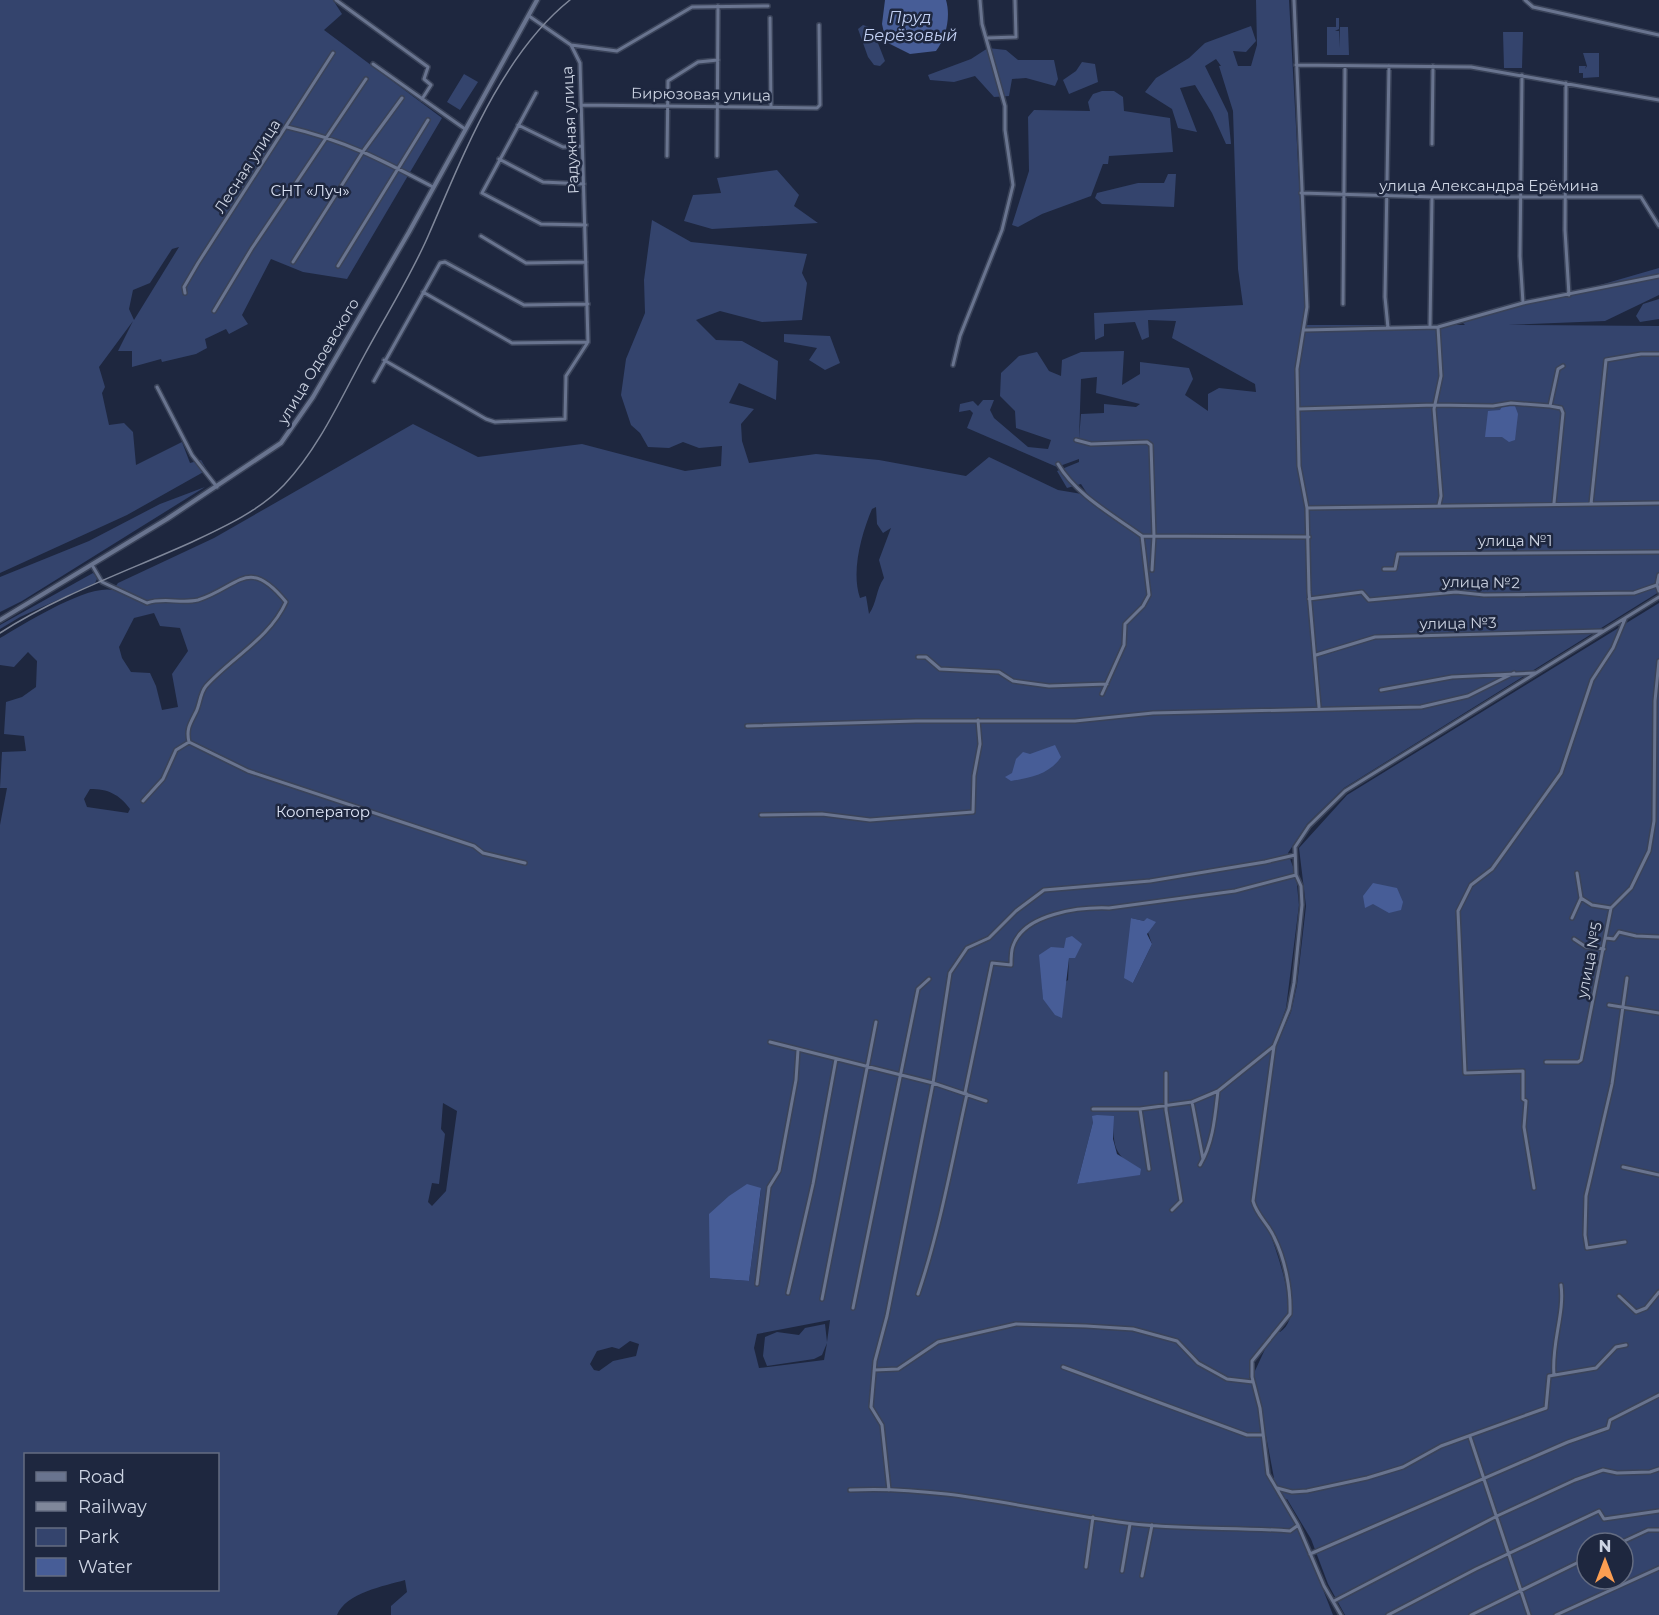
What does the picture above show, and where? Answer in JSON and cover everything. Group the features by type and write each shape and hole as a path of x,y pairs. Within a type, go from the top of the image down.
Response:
{"street":[{"path":"336,0 428,67 424,79 431,85 422,99"},
{"name":"улица Одоевского","path":"0,620 217,487 274,450 288,435 313,397 537,0"},
{"path":"953,365 960,336 1002,230 1013,185 1006,138 1005,106 987,38 980,0"},
{"path":"987,38 1016,37 1015,0"},
{"path":"1294,0 1307,307 1297,369 1299,466 1307,508 1309,599 1316,655 1319,707"},
{"path":"1525,0 1533,7 1659,35"},
{"path":"717,156 721,4"},
{"name":"Радужная улица","path":"571,45 608,51 622,50 686,9 721,4 768,6"},
{"path":"529,16 571,45"},
{"path":"770,18 771,107"},
{"name":"Бирюзовая улица","path":"581,105 817,108 819,105 819,25"},
{"name":"Радужная улица","path":"571,45 579,59 588,342"},
{"name":"Лесная улица","path":"185,293 184,287 198,263 333,53"},
{"path":"667,156 668,81 698,62 718,60"},
{"path":"373,64 465,129"},
{"path":"1296,65 1480,68 1659,100"},
{"path":"1343,304 1345,66"},
{"path":"1388,328 1385,297 1389,66"},
{"path":"1432,144 1433,66"},
{"path":"1521,75 1520,256 1523,303"},
{"path":"214,311 366,79"},
{"path":"1566,84 1565,197 1569,295"},
{"path":"536,93 499,159 483,195 541,224 586,225"},
{"path":"292,262 364,150 402,98"},
{"path":"338,266 428,120"},
{"path":"518,125 563,147 582,146"},
{"path":"287,127 327,136 364,150 433,187"},
{"path":"499,159 543,182 584,184"},
{"name":"улица Александра Ерёмина","path":"1301,193 1432,197 1641,196 1659,226"},
{"path":"1430,327 1432,197"},
{"path":"481,236 526,262 586,262"},
{"path":"374,381 440,263 444,262 524,305 588,304"},
{"path":"1305,330 1438,327 1523,303 1659,276"},
{"path":"423,292 512,343 588,342"},
{"path":"1438,327 1441,376 1435,405 1441,496 1439,505"},
{"path":"384,360 495,422 565,419 566,376 588,342"},
{"path":"1591,504 1606,360 1641,354 1659,354"},
{"path":"1550,406 1558,369 1563,366"},
{"path":"157,387 192,455 217,487"},
{"path":"1298,409 1435,405 1493,406 1511,403 1561,408 1563,413 1554,503"},
{"path":"1076,440 1091,444 1147,442 1151,445 1154,536 1152,570"},
{"path":"1058,464 1066,478 1077,488 1142,537 1309,537"},
{"path":"1307,508 1659,503"},
{"path":"1102,694 1124,645 1125,624 1143,606 1149,596 1142,537"},
{"name":"улица №1","path":"1384,569 1395,569 1398,554 1659,552"},
{"path":"92,565 102,582 147,603 158,599 197,600 237,579 248,578 268,582 286,602 279,618 204,688 195,714 187,727 189,742"},
{"path":"1659,576 1657,585 1659,591"},
{"name":"улица №2","path":"1309,599 1362,592 1369,600 1456,592 1484,595 1634,593 1657,585"},
{"path":"1341,1615 1324,1586 1298,1525 1268,1474 1260,1408 1253,1382 1252,1361 1290,1314 1284,1263 1274,1236 1256,1214 1253,1201 1274,1046 1289,1009 1294,983 1302,905 1301,886 1296,875 1295,847 1309,826 1345,792 1659,597"},
{"path":"1534,1188 1524,1127 1526,1101 1522,1099 1524,1071 1465,1073 1458,911 1471,885 1492,869 1561,773 1592,680 1613,648 1626,617"},
{"name":"улица №3","path":"1316,655 1375,637 1604,631"},
{"path":"918,657 926,657 940,669 999,672 1013,681 1049,686 1107,684"},
{"name":"улица №5","path":"1546,1062 1578,1062 1581,1060 1611,908 1631,888 1649,851 1654,821 1655,701 1659,661"},
{"path":"747,726 978,720 1075,721 1153,713 1319,707 1379,709 1440,704 1468,696 1514,673"},
{"path":"1381,690 1452,677 1536,673"},
{"path":"761,814 822,814 870,819 973,812 974,776 980,744 978,720"},
{"path":"143,801 163,779 176,750 189,742"},
{"path":"189,742 248,771 453,838 474,846 483,853 525,862"},
{"path":"889,1490 882,1425 871,1407 874,1370 933,1083 950,973 967,948 989,938 1016,911 1044,890 1150,881 1295,855"},
{"path":"1572,918 1581,898 1577,873"},
{"path":"918,1294 939,1226 992,963 1011,965 1013,946 1019,934 1050,914 1089,907 1109,908 1235,891 1296,875"},
{"path":"1581,898 1592,905 1611,908"},
{"path":"1606,938 1614,939 1619,932 1636,936 1659,937"},
{"path":"1574,939 1586,947 1604,949"},
{"path":"1625,1242 1587,1248 1585,1235 1586,1196 1612,1084 1628,978"},
{"path":"853,1308 918,989 929,979"},
{"path":"1609,1005 1659,1013"},
{"path":"822,1299 876,1022"},
{"path":"770,1042 933,1083 986,1101"},
{"path":"1093,1109 1140,1109 1192,1102 1218,1091 1274,1046"},
{"path":"757,1284 769,1187 779,1171 796,1080 798,1050"},
{"path":"788,1293 813,1184 836,1059"},
{"path":"1166,1072 1166,1105 1181,1201 1172,1210"},
{"path":"1200,1165 1215,1122 1218,1091"},
{"path":"1192,1102 1203,1160"},
{"path":"1140,1109 1149,1169"},
{"path":"1623,1167 1659,1175"},
{"path":"1554,1375 1555,1339 1563,1298 1561,1285"},
{"path":"1619,1296 1636,1312 1646,1308 1659,1292"},
{"path":"874,1370 898,1369 938,1342 1016,1324 1086,1326 1133,1329 1177,1341 1198,1363 1227,1379 1253,1382"},
{"path":"1275,1487 1292,1492 1307,1491 1352,1482 1403,1467 1441,1446 1546,1408 1550,1376 1596,1368 1616,1347 1626,1345"},
{"path":"1063,1367 1247,1435 1263,1435"},
{"path":"1310,1554 1484,1478 1608,1428 1610,1420 1659,1395"},
{"path":"1470,1437 1529,1615"},
{"path":"1334,1601 1497,1516 1603,1470 1617,1473 1650,1472 1659,1469"},
{"path":"850,1490 889,1490 969,1497 1130,1524 1290,1531 1298,1525"},
{"path":"1388,1615 1599,1511 1604,1519 1659,1511"},
{"path":"1086,1567 1093,1517"},
{"path":"1122,1571 1130,1524"},
{"path":"1142,1576 1152,1525"},
{"path":"1635,1536 1648,1530 1659,1530"},
{"path":"1472,1615 1506,1595 1521,1591 1575,1564"},
{"path":"1556,1615 1659,1568"}],"green space":[{"name":"СНТ «Луч»","path":"0,0 333,0 342,14 324,30 442,118 347,279 303,272 271,259 242,315 248,324 229,334 226,329 205,339 207,348 196,354 162,362 161,359 132,367 132,351 118,351 133,321 99,367 105,387 102,393 109,425 124,423 133,432 136,465 182,442 190,463 201,460 207,470 127,515 0,573","holes":["179,247 134,320 129,309 133,290 150,283 172,249"]},
{"name":"Кооператор","path":"1256,0 1289,0 1307,325 1465,325 1463,323 1529,299 1569,294 1659,268 1659,295 1605,321 1508,325 1659,326 1659,592 1344,788 1307,824 1288,853 1296,875 1299,905 1286,1008 1270,1052 1278,1042 1291,1012 1297,985 1306,906 1299,848 1347,795 1659,603 1659,1615 1345,1615 1328,1584 1311,1539 1287,1499 1283,1501 1304,1541 1333,1615 391,1615 391,1606 407,1592 405,1580 357,1596 348,1601 337,1615 0,1615 0,825 7,788 0,788 2,752 26,751 24,736 4,734 6,702 22,697 36,687 37,661 28,652 14,667 0,665 0,638 56,606 88,593 113,590 118,583 214,538 413,424 478,457 582,444 685,471 721,466 722,446 699,448 683,442 669,448 648,447 640,433 631,425 621,395 626,359 645,313 644,280 652,220 691,242 807,254 802,273 807,283 802,320 762,322 720,311 696,320 716,340 742,341 778,361 776,400 739,383 729,403 754,409 741,424 742,441 749,463 816,454 879,460 966,476 989,457 1058,490 1088,495 1081,484 1067,488 1057,471 1079,462 1079,459 1057,467 967,428 973,413 970,410 959,412 960,404 973,401 978,406 983,400 994,400 990,410 994,418 1028,447 1048,449 1051,440 1016,428 1015,411 1000,396 1001,373 1019,356 1037,352 1049,371 1061,376 1062,360 1081,352 1124,351 1122,385 1140,374 1140,362 1189,368 1193,379 1185,395 1208,411 1208,394 1219,388 1256,392 1255,384 1172,338 1176,321 1148,320 1149,337 1142,340 1135,322 1104,324 1104,336 1095,340 1094,313 1243,305 1238,269 1233,111 1219,66 1221,66 1216,59 1205,66 1228,113 1231,144 1226,144 1212,113 1195,85 1180,88 1197,132 1178,128 1172,109 1145,92 1156,78 1189,58 1205,43 1251,26 1256,41 1246,52 1233,51 1238,66 1251,66 1257,45","holes":["1097,377 1096,393 1140,404 1136,407 1104,404 1104,413 1081,414 1079,439 1081,379","876,507 877,524 883,533 891,528 879,560 884,578 869,614 866,596 860,598 857,588 857,565 868,519 872,509","154,613 160,626 180,628 188,651 172,674 178,707 162,710 150,673 131,672 122,658 119,647 134,618","90,789 108,791 117,796 130,809 128,813 87,807 84,799","1131,918 1144,921 1152,944 1133,983","1064,948 1069,957 1068,980 1043,999 1042,970 1058,949","443,1103 457,1111 446,1191 432,1206 428,1202 432,1183 439,1184 445,1134 441,1129","1113,1116 1117,1150 1140,1174 1077,1184 1093,1122","761,1189 749,1281 710,1278","1276,1236 1288,1272 1292,1300 1287,1324 1280,1332 1275,1331 1286,1316 1288,1304 1286,1285 1272,1239","830,1320 827,1342 825,1324 805,1328 799,1335 777,1332 765,1337 763,1356 767,1366 814,1359 822,1355 827,1343 824,1360 759,1368 754,1348 757,1334","630,1341 639,1344 636,1356 613,1361 599,1371 594,1370 590,1364 597,1351 612,1347 619,1349","1263,1343 1266,1347 1254,1373 1274,1478 1271,1482 1263,1453 1257,1398 1249,1377 1251,1359"]},
{"path":"1336,18 1339,18 1339,29 1335,31 1339,31 1339,48 1340,27 1348,27 1349,55 1327,55 1327,27 1336,27"},
{"path":"863,25 872,28 885,61 880,66 874,65 868,57 858,29"},
{"path":"1503,32 1523,32 1522,68 1504,68"},
{"path":"988,48 1006,50 1018,60 1054,60 1058,79 1055,86 1026,78 1012,79 1009,96 994,97 975,76 954,82 930,80 928,75 971,59"},
{"path":"1583,53 1599,53 1599,77 1583,78 1583,73 1579,73 1579,66 1586,66 1585,69 1587,66"},
{"path":"1082,62 1095,64 1098,82 1069,94 1063,80 1076,71"},
{"path":"464,74 478,82 460,110 447,102"},
{"path":"1114,91 1123,97 1124,111 1170,118 1173,152 1109,156 1108,164 1103,164 1091,196 1042,214 1018,227 1012,225 1029,171 1028,117 1034,110 1090,111 1088,102 1093,94"},
{"path":"777,170 799,195 794,206 818,223 712,229 684,221 693,195 721,193 717,178"},
{"path":"1168,174 1176,174 1174,207 1102,204 1095,198 1097,193 1138,183 1164,183"},
{"path":"1659,299 1659,319 1640,322 1636,316 1643,304"},
{"path":"784,334 830,336 840,363 825,370 809,360 817,348 784,342"},
{"path":"205,487 22,601 0,612 0,577 89,541 160,504"},
{"path":"93,573 98,577 95,583 20,617 0,629 0,625"}],"water":[{"name":"Пруд Берёзовый","path":"885,0 946,0 947,27 936,51 910,54 886,42 882,24"},
{"path":"1503,405 1515,406 1518,414 1515,440 1509,442 1502,437 1485,437 1488,411 1500,410"},
{"path":"1055,745 1061,757 1051,768 1032,777 1011,781 1005,777 1012,773 1016,759 1023,752 1030,754"},
{"path":"1373,883 1397,888 1403,902 1401,910 1389,913 1373,904 1365,908 1363,896"},
{"path":"1131,918 1144,921 1147,918 1156,922 1147,934 1152,944 1133,983 1124,978"},
{"path":"1072,936 1082,944 1075,958 1069,958 1062,1018 1055,1015 1043,999 1039,955 1051,947 1064,948 1066,938"},
{"path":"1092,1116 1114,1116 1113,1139 1117,1154 1141,1169 1140,1175 1077,1184 1093,1122"},
{"path":"747,1184 761,1188 749,1281 710,1278 709,1214"}],"railway":[{"path":"0,633 70,595 229,524 264,503 297,471 329,422 422,250 486,108 524,49 570,0"}]}
